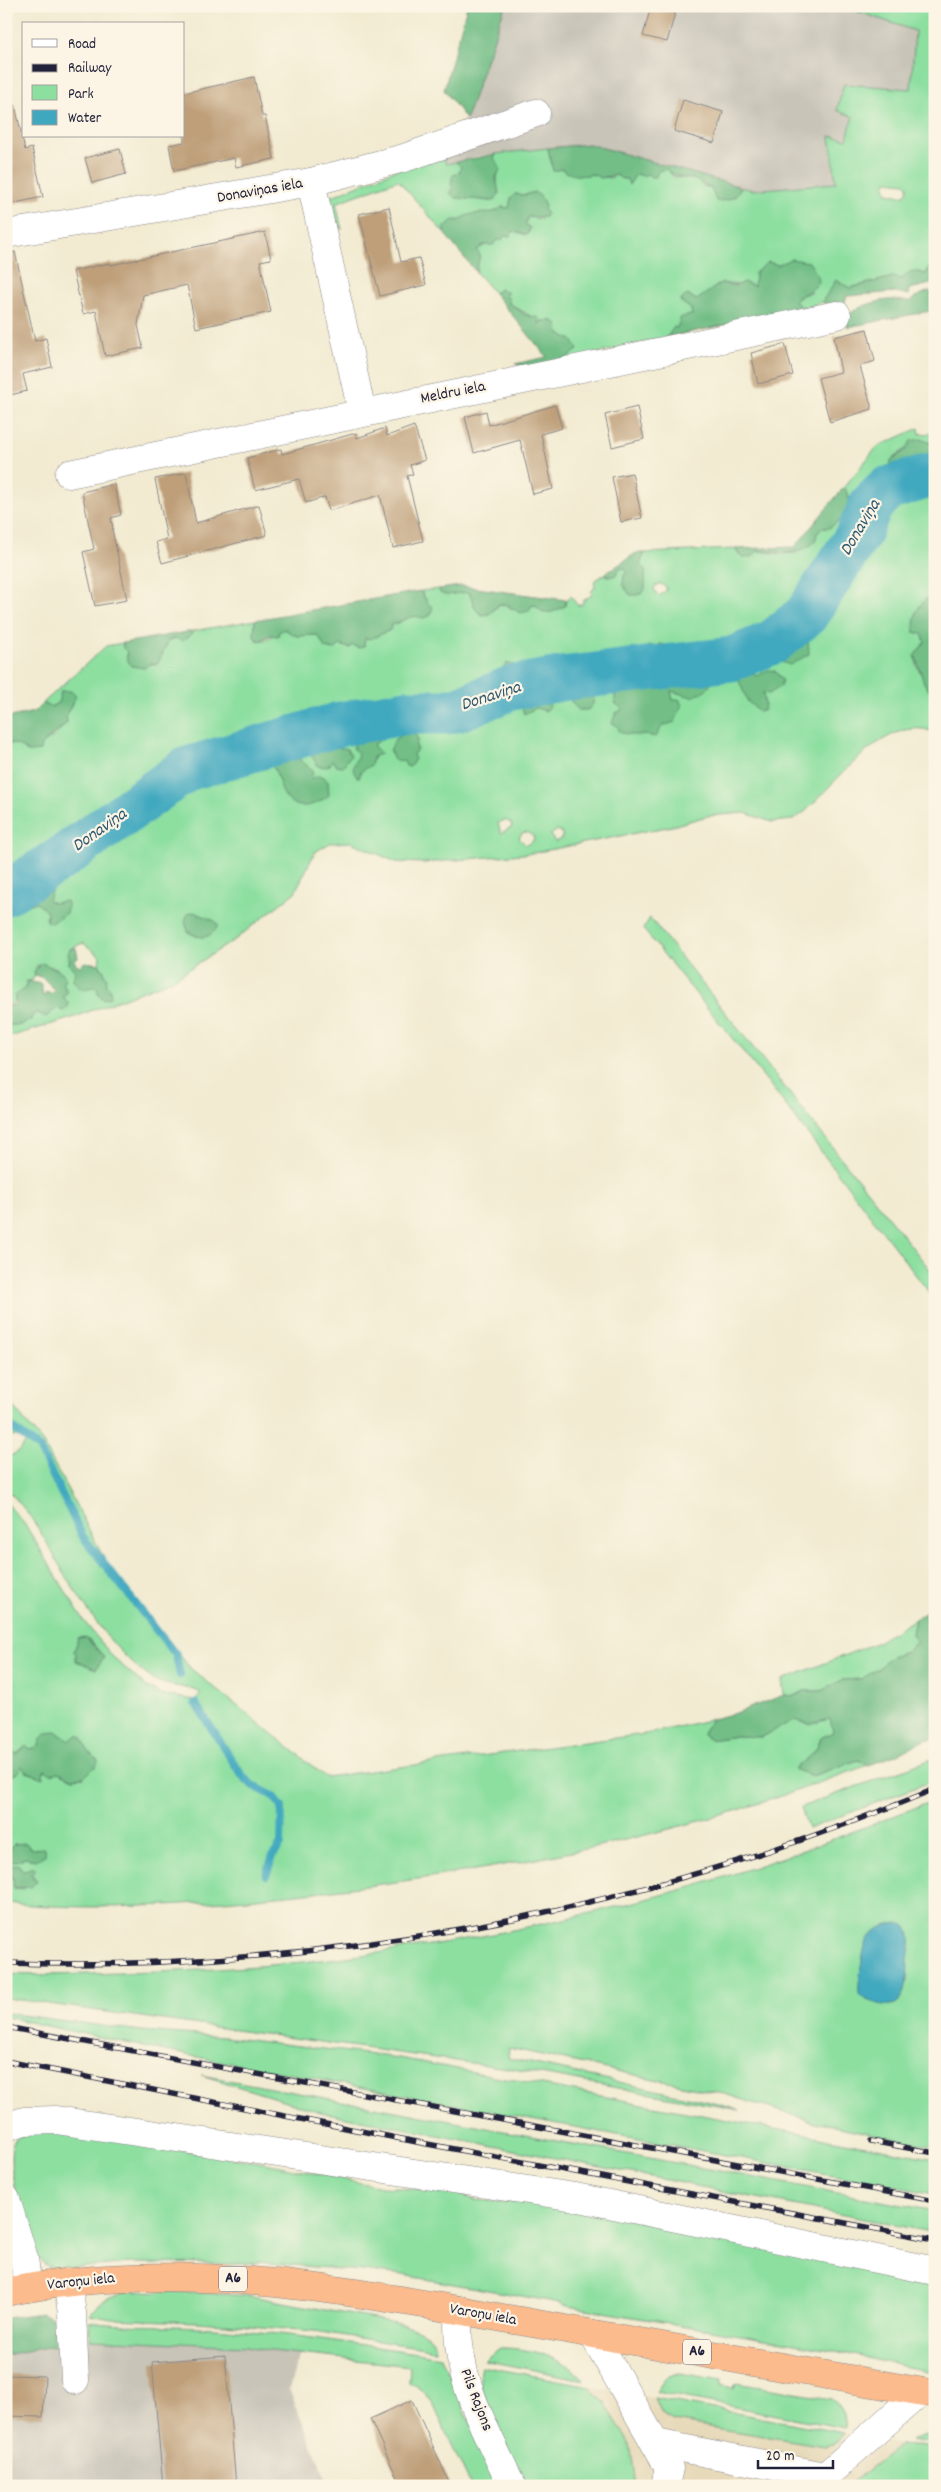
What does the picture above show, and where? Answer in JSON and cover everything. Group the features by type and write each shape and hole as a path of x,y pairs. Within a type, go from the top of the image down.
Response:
{"highway":[{"name":"Varoņu iela","path":"17,2290 68,2282 137,2276 221,2278 382,2297 927,2393"}],"street":[{"path":"311,182 404,158 536,113"},
{"name":"Donaviņas iela","path":"6,234 311,182 362,412"},
{"name":"Meldru iela","path":"69,474 362,412 837,316"},
{"path":"6,2127 24,2121 56,2120 575,2197 935,2271"},
{"name":"Varoņu iela","path":"6,2199 10,2226 24,2258 17,2290"},
{"path":"68,2282 76,2380"},
{"name":"Pils Rajons","path":"460,2310 459,2350 464,2377 473,2403 512,2486"},
{"path":"592,2334 669,2468 665,2486"},
{"path":"655,2443 820,2481 927,2393"}],"shaded area":[{"path":"505,6 842,6 915,31 911,89 853,116 847,139 831,136 831,154 836,183 752,190 589,144 478,156 446,165 437,138 466,119"},
{"path":"90,2339 247,2346 271,2351 300,2353 289,2389 329,2486 6,2486 6,2355"},
{"path":"492,2368 935,2450 935,2486 537,2486"}],"green space":[{"path":"467,6 505,6 466,119 444,90"},
{"path":"842,6 935,6 935,268 929,268 926,274 912,271 902,279 893,277 849,288 836,280 822,302 804,309 795,302 802,295 812,292 721,283 697,300 688,295 681,301 691,309 692,315 667,337 561,362 572,340 559,333 553,321 541,321 538,325 532,317 509,303 501,289 494,293 476,272 477,250 513,231 529,232 530,228 525,224 527,217 541,219 545,205 534,192 525,195 515,194 511,199 509,208 502,207 496,213 464,220 453,220 445,227 444,233 398,180 336,203 342,230 331,211 330,197 441,151 446,164 456,162 461,167 459,173 462,197 488,201 493,201 496,190 498,172 494,159 496,154 548,148 550,159 562,169 610,178 616,175 628,178 629,184 636,174 666,169 674,177 698,180 703,186 735,197 741,187 752,190 836,183 830,136 847,139 853,117 837,110 844,84 911,89 915,31","holes":["887,181 905,183 908,186 907,193 901,196 887,193 885,186"]},
{"path":"589,144 741,187 731,198 716,201 711,188 691,178 674,175 666,169 658,171 656,177 651,177 648,174 643,176 636,174 629,185 627,179 622,179 616,175 600,178 593,174 581,176 562,169 553,171 548,148"},
{"path":"496,154 494,159 498,163 500,170 496,178 499,193 494,201 456,198 450,193 453,189 451,183 453,175 459,173 461,167 456,162"},
{"path":"534,192 540,196 545,205 544,210 547,214 545,217 528,217 525,224 530,228 527,235 513,231 510,236 504,236 502,240 497,240 493,245 483,245 477,250 480,255 476,272 444,233 445,227 453,220 459,221 469,215 492,212 502,207 509,208 511,198 515,194 525,195"},
{"path":"791,259 809,262 818,276 819,282 816,286 795,302 804,309 667,337 674,327 677,328 681,317 692,315 691,309 680,301 687,295 697,300 721,283 736,286 743,282 754,286 755,273 768,262 778,265"},
{"path":"929,268 935,268 935,283 909,289 909,295 896,292 847,296 844,304 833,307 822,302 836,280 850,288 893,277 902,279 907,274 913,272 926,274"},
{"path":"501,289 507,292 506,297 509,298 509,303 526,315 539,318 539,324 541,321 553,321 558,325 559,333 572,340 578,350 548,365 532,367 515,364 547,357 494,293"},
{"path":"929,291 935,295 935,310 848,327 845,318 859,308 888,300 912,301 915,297"},
{"path":"919,428 920,434 935,433 935,445 930,442 906,449 894,457 886,473 935,468 935,594 925,599 922,634 925,642 915,655 917,666 931,693 935,692 935,733 918,729 900,732 882,740 847,768 806,811 793,820 772,822 745,813 707,816 672,826 533,853 424,863 396,862 351,842 330,843 315,852 295,892 236,939 172,980 72,1018 6,1038 9,1025 20,1025 37,1012 41,1015 58,1008 67,992 57,968 37,965 33,980 27,981 22,993 6,1008 6,747 9,743 18,745 28,752 53,737 67,723 66,715 71,704 58,703 50,707 43,703 106,646 123,643 123,648 127,652 127,659 156,665 169,640 190,636 193,631 255,620 256,640 265,640 284,629 297,636 318,635 325,648 334,650 340,645 349,648 365,637 375,637 390,630 392,624 399,623 407,617 417,616 429,605 421,591 439,589 440,593 469,592 476,610 482,615 489,614 499,605 506,604 511,609 536,605 542,611 549,612 565,606 566,600 571,596 577,605 582,605 583,601 593,594 591,592 595,587 594,581 605,574 609,577 620,568 624,568 627,573 640,564 645,553 735,549 739,555 752,557 758,551 781,554 796,553 822,528 829,528 837,522 849,519 849,497 844,487 877,447","holes":["661,584 666,587 666,591 659,596 654,590 655,586","793,608 767,638 746,640 759,635 764,623 771,617","694,643 705,644 714,653 642,666 649,646 685,649","526,671 535,674 540,672 525,681 515,677 506,681 507,675","146,777 153,777 159,785 136,802 133,798 133,788","505,820 511,823 512,827 501,833 498,823","558,830 562,833 562,838 555,842 550,835","527,832 534,837 533,841 526,845 519,838 522,833","204,916 207,918 198,937 188,932","83,943 100,956 99,964 104,971 106,984 94,986 69,964 70,949"]},
{"path":"921,439 935,445 935,486 931,472 919,475 912,482 909,493 906,495 893,494 884,488 891,460 906,450 911,441"},
{"path":"844,487 849,497 848,504 857,507 861,515 857,522 851,523 848,519 837,522 829,528 822,528 817,534 815,542 808,547 794,552 758,551 752,557 743,558 735,549 795,547"},
{"path":"882,497 890,508 889,516 879,524 875,533 864,536 869,522 866,514 867,511 874,501"},
{"path":"636,553 645,553 640,564 646,570 645,588 641,594 630,595 623,585 624,575 627,573 624,568 620,568 616,575 609,577 605,574"},
{"path":"461,586 566,600 565,606 550,612 539,609 536,605 531,606 529,611 520,613 506,604 499,604 489,614 482,615 476,610 469,592 447,595 440,593 439,589"},
{"path":"420,591 429,605 433,607 430,616 423,618 411,617 392,624 390,630 370,639 365,638 364,646 360,648 352,645 350,648 340,645 334,650 325,648 318,635 297,636 284,629 279,632 278,636 270,635 260,641 254,637 255,620"},
{"path":"935,594 935,692 931,693 924,683 915,655 925,642 922,634 914,632 914,625 920,605"},
{"path":"793,608 806,617 806,624 802,632 808,636 809,654 790,665 775,660 751,671 757,676 768,670 775,671 782,680 781,686 769,694 763,693 765,705 763,711 759,711 748,702 739,681 742,672 735,665 732,657 742,643 759,635 761,628 767,620 776,614"},
{"path":"193,631 190,636 182,641 176,638 169,640 158,663 150,664 144,668 131,666 127,659 127,652 123,648 123,643"},
{"path":"699,641 709,647 715,656 716,665 710,675 712,683 704,692 692,697 671,691 673,700 679,699 682,705 675,722 662,726 656,737 623,733 619,731 618,726 612,723 616,713 623,709 615,703 615,690 598,685 591,686 590,694 594,697 593,704 588,710 579,710 571,700 568,684 575,666 599,660 604,664 614,662 622,674 621,679 635,688 641,675 649,645 656,647 660,644 674,646 679,644 685,649"},
{"path":"507,663 515,665 519,672 526,671 535,674 540,672 545,665 551,665 554,668 551,678 539,685 550,706 546,711 536,708 524,714 520,697 529,682 515,677 506,682 504,666"},
{"path":"61,691 71,691 76,696 66,715 67,723 41,745 40,751 28,752 18,745 9,743 6,747 6,718 34,712 43,703 51,707 58,703"},
{"path":"355,709 361,709 371,722 380,720 385,727 379,741 373,745 381,754 374,756 371,765 360,772 360,777 357,777 353,767 358,753 353,749 358,733 348,720 349,714"},
{"path":"399,719 406,721 405,728 414,732 418,740 416,744 417,749 413,755 415,759 410,767 406,766 404,761 394,760 390,751 395,739 401,736 400,728 395,729 391,726 394,721"},
{"path":"323,743 327,743 331,749 337,747 347,749 351,755 343,766 336,765 332,760 330,765 325,767 318,766 311,755 312,751 319,749"},
{"path":"295,749 302,754 300,760 313,770 311,779 317,776 324,777 328,782 329,795 312,805 299,806 288,800 283,793 276,771 271,764 272,759 280,751 289,752"},
{"path":"49,872 55,873 60,879 54,884 48,900 53,903 66,901 68,906 66,913 51,923 46,921 47,912 36,902 28,905 21,899 27,883"},
{"path":"194,912 215,921 218,926 215,931 205,937 188,932 185,921 188,913"},
{"path":"650,918 935,1276 935,1300 767,1081 643,929"},
{"path":"76,948 78,958 74,961 76,964 80,966 85,962 99,964 107,978 106,984 110,989 111,997 103,999 98,993 97,987 82,989 76,985 73,980 75,971 69,964 68,954 70,949"},
{"path":"42,963 62,972 65,978 63,984 67,992 63,996 68,1003 68,1007 63,1011 57,1008 46,1017 37,1012 32,1016 31,1020 20,1025 9,1025 7,1031 6,1008 15,1004 15,996 26,987 27,981 41,984 43,996 45,996 46,992 52,994 55,990 43,978 35,975 34,971"},
{"path":"6,1398 43,1443 105,1560 190,1668 326,1777 652,1733 713,1719 704,1729 710,1740 736,1736 762,1737 794,1720 810,1724 831,1718 833,1732 821,1738 815,1751 795,1769 835,1766 858,1760 868,1765 759,1804 643,1836 545,1857 446,1875 297,1894 188,1904 78,1907 6,1903 6,1884 10,1881 10,1875 13,1876 14,1888 24,1889 26,1886 31,1887 37,1881 28,1869 23,1871 20,1866 6,1870 6,1861 11,1862 26,1858 30,1860 37,1848 32,1850 26,1843 14,1844 9,1850 6,1848 6,1779 21,1766 43,1773 45,1770 58,1772 72,1778 84,1777 95,1759 88,1752 84,1741 50,1744 17,1754 6,1748 6,1502 26,1526 83,1620 112,1656 145,1686 161,1695 195,1700 201,1693 189,1688 164,1684 151,1678 125,1656 102,1630 64,1573 31,1518 6,1489 6,1458 20,1451 25,1443 19,1436 6,1437","holes":["88,1638 103,1656 96,1669 76,1660 76,1645"]},
{"path":"935,1607 935,1738 924,1740 898,1754 868,1765 858,1760 812,1776 794,1769 815,1751 821,1738 833,1732 830,1719 810,1724 794,1720 762,1737 736,1736 710,1740 703,1735 704,1729 713,1719 736,1713 784,1695 795,1696 804,1691 821,1691 842,1680 862,1679 891,1657 906,1652 917,1642 912,1634 915,1619"},
{"path":"915,1619 912,1634 917,1642 906,1652 891,1657 862,1679 842,1680 821,1691 804,1691 795,1696 784,1695 782,1680 876,1643"},
{"path":"86,1637 104,1658 96,1669 76,1661 77,1655 74,1652 78,1638"},
{"path":"57,1732 69,1741 77,1735 82,1737 88,1752 99,1760 96,1766 84,1777 72,1778 58,1772 51,1774 45,1770 43,1773 44,1778 26,1772 22,1766 19,1772 6,1779 6,1748 17,1754 26,1746 31,1749 39,1746 46,1733"},
{"path":"935,1758 935,1780 808,1829 801,1807"},
{"path":"935,1800 935,2147 815,2122 724,2094 509,2048 508,2058 740,2110 507,2068 6,1998 6,1974 121,1973 267,1965 409,1948 550,1922 620,1906 722,1878 814,1846"},
{"path":"26,1843 32,1849 44,1848 45,1855 36,1860 26,1858 11,1862 6,1861 6,1848 9,1850 14,1844"},
{"path":"18,1864 23,1871 33,1867 36,1869 30,1874 37,1881 31,1887 14,1888 13,1876 11,1875 10,1881 6,1884 6,1870"},
{"path":"6,2013 141,2031 224,2037 399,2058 935,2159 935,2194 154,2049 6,2017"},
{"path":"201,2075 935,2211 935,2233 321,2112"},
{"path":"60,2131 265,2163 381,2187 450,2191 475,2200 563,2206 935,2277 935,2373 830,2350 567,2306 561,2303 397,2274 258,2262 237,2264 129,2263 61,2269 47,2266 35,2255 21,2213 13,2178 12,2148 16,2139 26,2134"},
{"path":"149,2291 251,2296 406,2325 421,2331 433,2340 436,2350 314,2331 197,2322 111,2319 90,2315 98,2305 108,2298 121,2294"},
{"path":"42,2313 56,2318 73,2342 6,2355 6,2318"},
{"path":"89,2322 260,2332 441,2357 499,2486 471,2486 432,2402 423,2391 409,2382 410,2366 271,2351 247,2346 90,2339"},
{"path":"500,2348 512,2348 546,2355 566,2365 584,2380 484,2360"},
{"path":"481,2366 590,2386 605,2403 630,2444 636,2486 526,2486 488,2407 480,2376"},
{"path":"679,2373 722,2380 721,2385 734,2388 736,2383 831,2399 842,2411 845,2419 845,2428 656,2392 666,2377"},
{"path":"654,2398 844,2433 836,2443 824,2446 673,2421 661,2414"},
{"path":"935,2432 935,2444 911,2440"},
{"path":"902,2443 935,2449 935,2486 847,2486"}],"water":[{"path":"897,1923 905,1925 909,1933 910,1943 906,1988 899,2001 894,2004 886,2005 869,2001 859,1994 864,1949 874,1932 887,1925"}],"building":[{"path":"651,6 677,6 667,42 643,36"},
{"path":"254,77 274,159 236,167 234,158 174,171 169,145 184,142 185,93"},
{"path":"683,100 723,112 714,143 674,131"},
{"path":"15,105 25,150 32,148 43,197 6,205 6,106"},
{"path":"120,149 126,174 92,183 85,158"},
{"path":"389,207 401,262 419,258 426,285 380,296 359,214"},
{"path":"265,232 271,259 260,261 271,312 196,328 187,285 143,295 138,325 143,348 105,356 96,311 83,314 73,271 110,263 111,265"},
{"path":"15,252 35,341 46,338 52,367 23,374 27,391 6,396 6,253"},
{"path":"867,329 875,361 860,366 872,409 830,422 818,378 841,372 834,337"},
{"path":"785,344 793,375 758,384 751,353"},
{"path":"555,405 562,428 541,434 553,489 533,494 520,440 474,453 465,417 486,411 489,425"},
{"path":"637,407 644,439 612,447 605,415"},
{"path":"414,426 425,460 410,465 413,474 407,476 423,541 393,548 380,495 329,511 325,497 306,503 299,479 255,490 247,458 281,449 282,454 356,433 357,438 385,428 387,436"},
{"path":"186,473 196,523 259,505 267,535 162,563 156,542 167,539 155,479"},
{"path":"632,473 642,518 621,522 612,477"},
{"path":"114,484 121,515 111,518 112,529 127,600 95,606 83,552 94,549 82,492"},
{"path":"225,2356 236,2486 163,2486 152,2362"},
{"path":"6,2375 45,2376 43,2417 6,2416"},
{"path":"412,2400 451,2486 401,2486 370,2419"}],"waterway":[{"name":"Donaviņa","path":"6,893 59,860 187,769 336,725 407,712 446,712 459,709 511,688 560,679 732,659 773,642 806,615 858,535 871,505 887,489 935,474"},
{"path":"6,1416 12,1428 39,1448 83,1537 176,1655 180,1675"},
{"path":"195,1703 241,1774 252,1785 273,1796 282,1807 281,1844 273,1856 266,1875"}],"railway":[{"path":"6,1963 125,1963 244,1957 362,1944 480,1925 596,1900 710,1869 823,1832 935,1789"},
{"path":"6,2027 935,2201"},
{"path":"6,2061 422,2143 935,2240"},
{"path":"871,2141 935,2153"}]}
